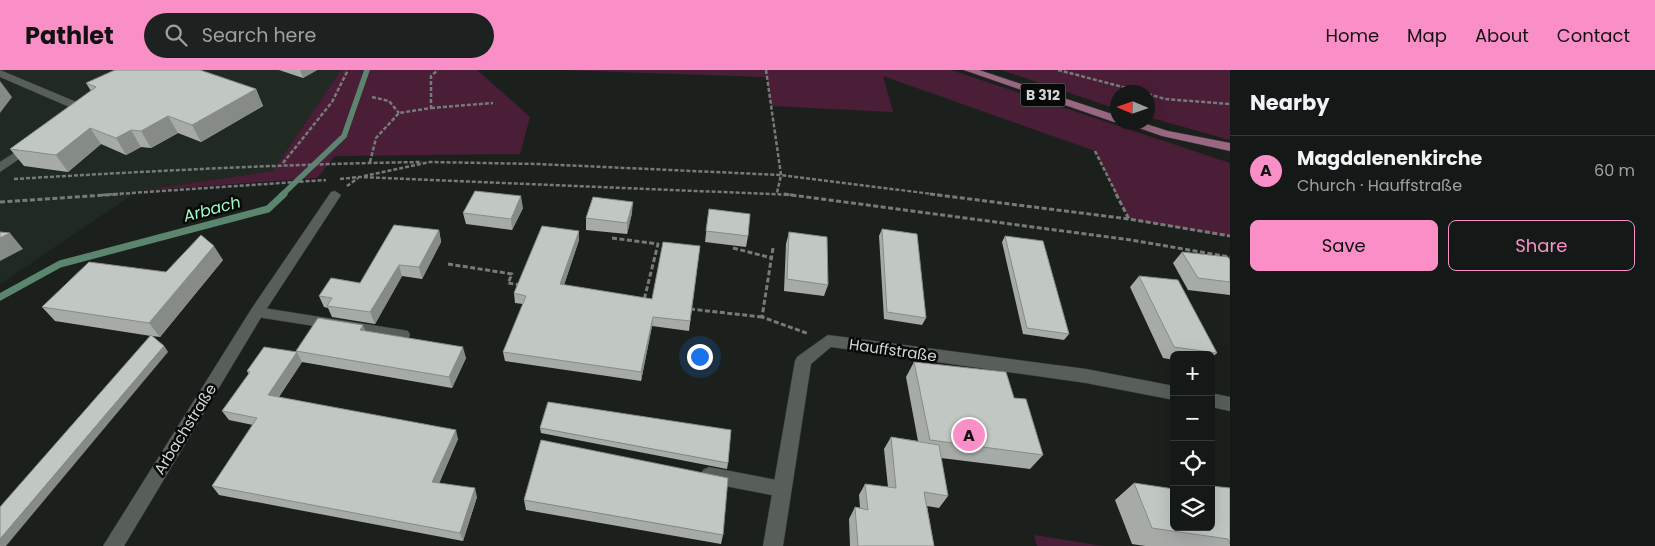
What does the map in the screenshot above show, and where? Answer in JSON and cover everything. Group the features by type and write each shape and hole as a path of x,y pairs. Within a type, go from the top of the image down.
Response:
{"main road":[{"name":"B 312","path":"969,70 1110,117"},
{"name":"B 312","path":"986,70 1110,109"},
{"path":"1155,124 1230,147"},
{"path":"1153,130 1230,147"}],"street":[{"path":"0,73 82,108 67,119"},
{"path":"0,168 37,141"},
{"name":"Arbachstraße","path":"113,546 257,312 334,195"},
{"name":"Hauffstraße","path":"772,546 803,361 828,341 1086,376 1170,392"},
{"path":"1215,401 1230,404"}],"lane":[{"path":"257,312 403,336"},
{"path":"695,472 782,489"}],"path":[{"path":"283,164 332,102 348,70"},
{"path":"431,108 431,76 438,70"},
{"path":"766,70 781,175 777,194"},
{"path":"1058,70 1115,85"},
{"path":"1155,96 1165,99 1230,104"},
{"path":"372,97 389,101 399,113"},
{"path":"370,162 376,138 399,113 431,108 493,103"},
{"path":"1095,151 1129,219"},
{"path":"9,179 344,162 538,164 781,175 1129,219 1230,236"},
{"path":"430,162 359,177 777,194 1131,240 1230,257"},
{"path":"0,202 319,180"},
{"path":"612,238 658,244 644,304"},
{"path":"733,248 772,258"},
{"path":"762,317 773,248"},
{"path":"448,264 512,274 508,283 528,286"},
{"path":"683,308 762,317 828,341"}],"shaded area":[{"path":"0,70 341,70 273,171 138,191 0,284"},
{"path":"341,70 477,70 530,117 520,154 335,156 317,178 138,191 273,171"},
{"path":"561,70 951,70 1110,123 1110,130 1131,130 1230,163 1230,237 1129,219 1095,151 883,76 893,112 771,106 767,77"},
{"path":"1001,70 1230,70 1230,140 1155,119 1155,85 1110,85 1110,107"},
{"path":"1034,535 1103,546 1037,546"}],"building":[{"path":"115,70 200,70 256,89 192,125 168,116 141,131 131,130 116,138 90,128 56,155 10,149 96,87 86,83"},
{"path":"475,191 521,196 511,219 463,213"},
{"path":"593,197 633,202 627,223 586,218"},
{"path":"709,209 750,214 748,236 706,231"},
{"path":"394,225 439,230 419,267 399,265 370,312 327,306 332,298 319,296 331,278 360,283"},
{"path":"542,226 579,231 560,284 652,299 663,242 700,246 690,321 653,317 641,372 503,352 526,296 514,293"},
{"path":"882,229 917,234 926,318 887,312"},
{"path":"0,232 10,233 0,238"},
{"path":"789,232 827,237 828,285 787,279"},
{"path":"201,235 214,246 149,323 42,307 89,262 166,272"},
{"path":"1005,236 1043,241 1069,334 1027,328"},
{"path":"1182,252 1228,257 1230,260 1230,282 1198,278"},
{"path":"1139,276 1178,280 1217,353 1215,351 1174,347"},
{"path":"318,318 363,325 360,330 463,347 449,377 296,351"},
{"path":"151,335 164,346 0,539 0,507"},
{"path":"264,347 297,352 268,395 456,430 432,482 475,488 460,533 212,486 257,418 222,411 250,372 247,371"},
{"path":"914,362 1006,372 1014,398 1026,399 1043,455 930,440"},
{"path":"548,402 731,430 728,463 540,428"},
{"path":"891,437 939,445 948,496 924,492 934,546 858,546 855,507 868,510 865,484 896,488"},
{"path":"541,440 728,478 723,535 524,500"},
{"path":"1134,483 1170,488 1170,531 1152,528"},
{"path":"1215,486 1230,488 1230,544 1228,539 1173,531 1215,531"}],"waterway":[{"name":"Arbach","path":"282,195 344,136 367,70"},
{"name":"Arbach","path":"0,297 60,264 268,209 284,194"}],"place":[{"name":"Magdalenenkirche","path":"969,435"}]}
